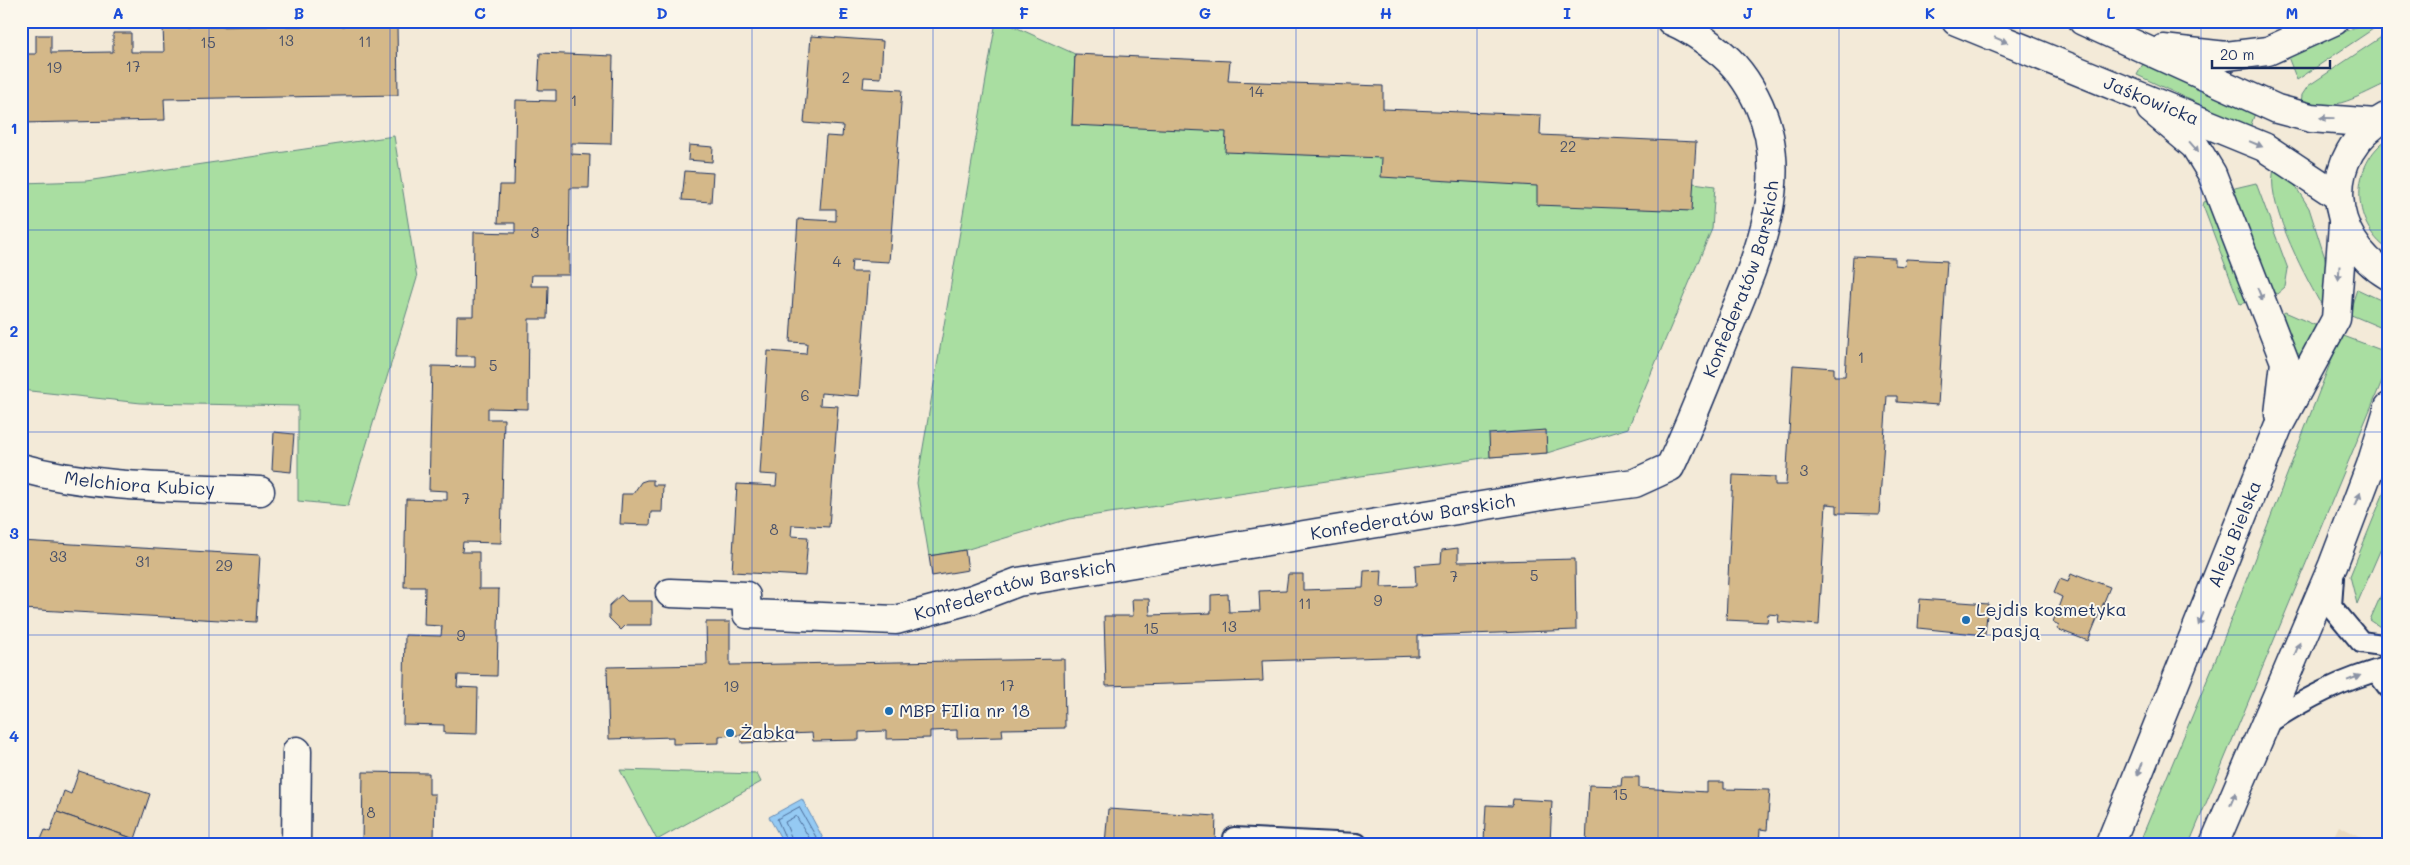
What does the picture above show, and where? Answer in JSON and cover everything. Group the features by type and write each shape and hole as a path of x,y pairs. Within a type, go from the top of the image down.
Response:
{"street":[{"name":"Konfederatów Barskich","path":"670,593 746,596 747,614 896,620 973,599 1018,582 1557,494 1635,484 1670,467 1754,264 1766,222 1772,185 1773,151 1768,125 1754,95 1739,71 1726,56 1701,37 1671,21"},
{"name":"Jaśkowicka","path":"1956,21 2264,147 2338,196"},
{"path":"2083,21 2277,109 2311,118 2382,119"},
{"path":"2140,46 2226,56 2268,51 2334,21"},
{"path":"2130,92 2195,146 2212,174 2285,362 2278,427"},
{"path":"2382,119 2356,143 2343,168 2338,196 2343,224 2355,247 2372,266 2389,276"},
{"name":"Aleja Bielska","path":"2110,844 2278,427 2336,319 2343,224"},
{"path":"2214,844 2333,565 2371,465 2389,406"},
{"path":"2371,465 2389,440"},
{"name":"Melchiora Kubicy","path":"21,468 54,477 106,483 260,491"},
{"path":"296,844 297,751"}],"lane":[{"path":"2333,565 2331,606 2361,642 2389,646"},
{"path":"2265,725 2304,699 2382,669 2389,688"},
{"path":"1234,838 1358,844"}],"shaded area":[{"path":"2339,826 2375,844 2330,844"}],"green space":[{"path":"996,21 1002,21 1075,54 1072,125 1221,117 1715,186 1712,229 1628,428 1547,453 1490,457 1069,519 965,550 929,556 917,483"},
{"path":"2369,21 2385,21 2297,80 2288,57"},
{"path":"2389,32 2389,82 2357,97 2336,104 2313,106 2301,103 2302,95 2308,86"},
{"path":"2143,64 2255,113 2250,128 2137,75"},
{"path":"394,136 417,278 348,506 298,501 298,406 141,403 21,390 21,183 86,181"},
{"path":"2389,138 2389,250 2376,239 2367,225 2362,210 2360,194 2367,162 2376,149"},
{"path":"2275,167 2294,184 2309,208 2325,258 2327,271 2325,304 2319,301 2286,235 2274,196 2273,180"},
{"path":"2256,183 2288,269 2285,287 2277,294 2272,292 2232,190"},
{"path":"2209,200 2248,302 2240,304 2203,206 2204,202"},
{"path":"2357,289 2389,304 2389,331 2349,314"},
{"path":"2285,312 2317,326 2298,362 2281,315"},
{"path":"2341,335 2389,353 2389,364 2189,844 2139,844 2215,661"},
{"path":"2389,480 2389,530 2357,604 2350,576"},
{"path":"2389,577 2389,633 2370,620"},
{"path":"620,770 757,774 761,782 657,840"}],"water":[{"path":"802,799 826,844 784,844 769,817"}],"building":[{"path":"189,21 208,21 208,27 268,26 268,21 286,21 286,26 345,26 345,21 364,21 364,25 397,25 398,95 164,99 165,120 21,123 21,54 36,54 36,35 51,35 51,53 113,52 113,33 131,33 131,52 164,52 163,27 190,27"},
{"path":"811,36 883,41 881,78 864,77 863,88 902,90 889,262 852,260 851,272 868,272 859,396 821,393 820,405 838,406 829,527 792,525 791,536 808,537 805,576 732,572 737,484 776,486 777,475 760,474 768,351 806,354 807,343 790,342 798,219 836,221 836,209 820,209 826,136 842,137 843,126 804,123"},
{"path":"540,53 613,56 611,144 572,143 572,154 590,155 589,188 570,188 569,275 532,275 531,286 548,286 547,319 529,319 528,409 488,408 488,419 504,419 501,543 463,542 462,552 479,552 479,589 499,589 497,676 458,675 457,687 478,688 477,734 444,733 444,725 403,724 405,635 441,636 442,626 424,625 425,587 404,587 406,499 447,500 447,491 429,490 432,366 475,367 475,356 456,356 457,316 473,316 474,232 515,233 515,223 498,223 500,185 514,185 516,100 556,101 556,90 538,90"},
{"path":"1075,54 1230,61 1228,81 1383,86 1383,109 1541,115 1540,135 1696,142 1692,211 1537,205 1537,186 1381,177 1382,158 1225,152 1226,132 1072,125"},
{"path":"689,145 713,147 712,162 688,160"},
{"path":"685,171 713,173 711,202 682,200"},
{"path":"1853,256 1895,258 1895,265 1905,266 1906,259 1947,261 1938,405 1897,402 1897,396 1887,396 1879,514 1837,513 1837,505 1826,504 1819,625 1778,622 1779,615 1768,614 1767,622 1726,620 1733,475 1775,477 1775,485 1786,485 1793,365 1834,368 1834,376 1845,376"},
{"path":"1546,430 1547,453 1490,457 1489,434"},
{"path":"274,432 294,434 291,472 272,470"},
{"path":"653,480 653,485 663,485 662,512 651,512 650,525 620,524 622,494 633,494 641,482"},
{"path":"21,541 260,555 256,622 21,609"},
{"path":"1458,548 1458,562 1575,559 1576,630 1418,636 1418,656 1262,661 1263,681 1106,686 1104,616 1133,616 1132,599 1149,599 1150,615 1211,613 1211,595 1228,594 1229,612 1260,611 1259,591 1286,590 1288,574 1303,574 1303,590 1363,588 1364,571 1382,570 1381,587 1416,586 1415,565 1441,563 1442,550"},
{"path":"965,550 968,570 932,576 929,556"},
{"path":"2071,574 2110,587 2088,641 2057,629 2059,625 2053,622 2062,597 2054,593 2060,579 2068,582"},
{"path":"621,595 627,601 652,601 652,625 626,625 621,630 609,618 609,606"},
{"path":"1920,599 1988,604 1985,635 1918,628"},
{"path":"706,622 730,622 730,665 1064,659 1065,728 1002,729 1003,737 957,738 957,730 930,731 930,738 886,739 886,731 859,732 859,740 813,741 812,733 788,734 788,741 742,743 742,735 719,736 719,743 673,744 673,737 609,739 607,667 707,665"},
{"path":"79,771 150,794 135,839 57,812 64,791 71,794"},
{"path":"363,772 429,773 429,794 435,794 434,839 426,839 426,844 362,844"},
{"path":"1622,777 1639,777 1639,788 1707,792 1707,782 1724,782 1724,789 1770,790 1767,830 1760,829 1759,844 1586,844 1589,785 1621,786"},
{"path":"1513,799 1552,801 1550,843 1555,844 1494,844 1494,842 1484,841 1486,805 1512,806"},
{"path":"1108,809 1216,816 1215,844 1105,844"},
{"path":"57,812 129,837 127,844 39,844 45,830 50,832"}],"place":[{"name":"Lejdis kosmetyka z pasją","path":"1966,620"},
{"name":"MBP FIlia nr 18","path":"889,711"},
{"name":"Żabka","path":"730,733"}]}
